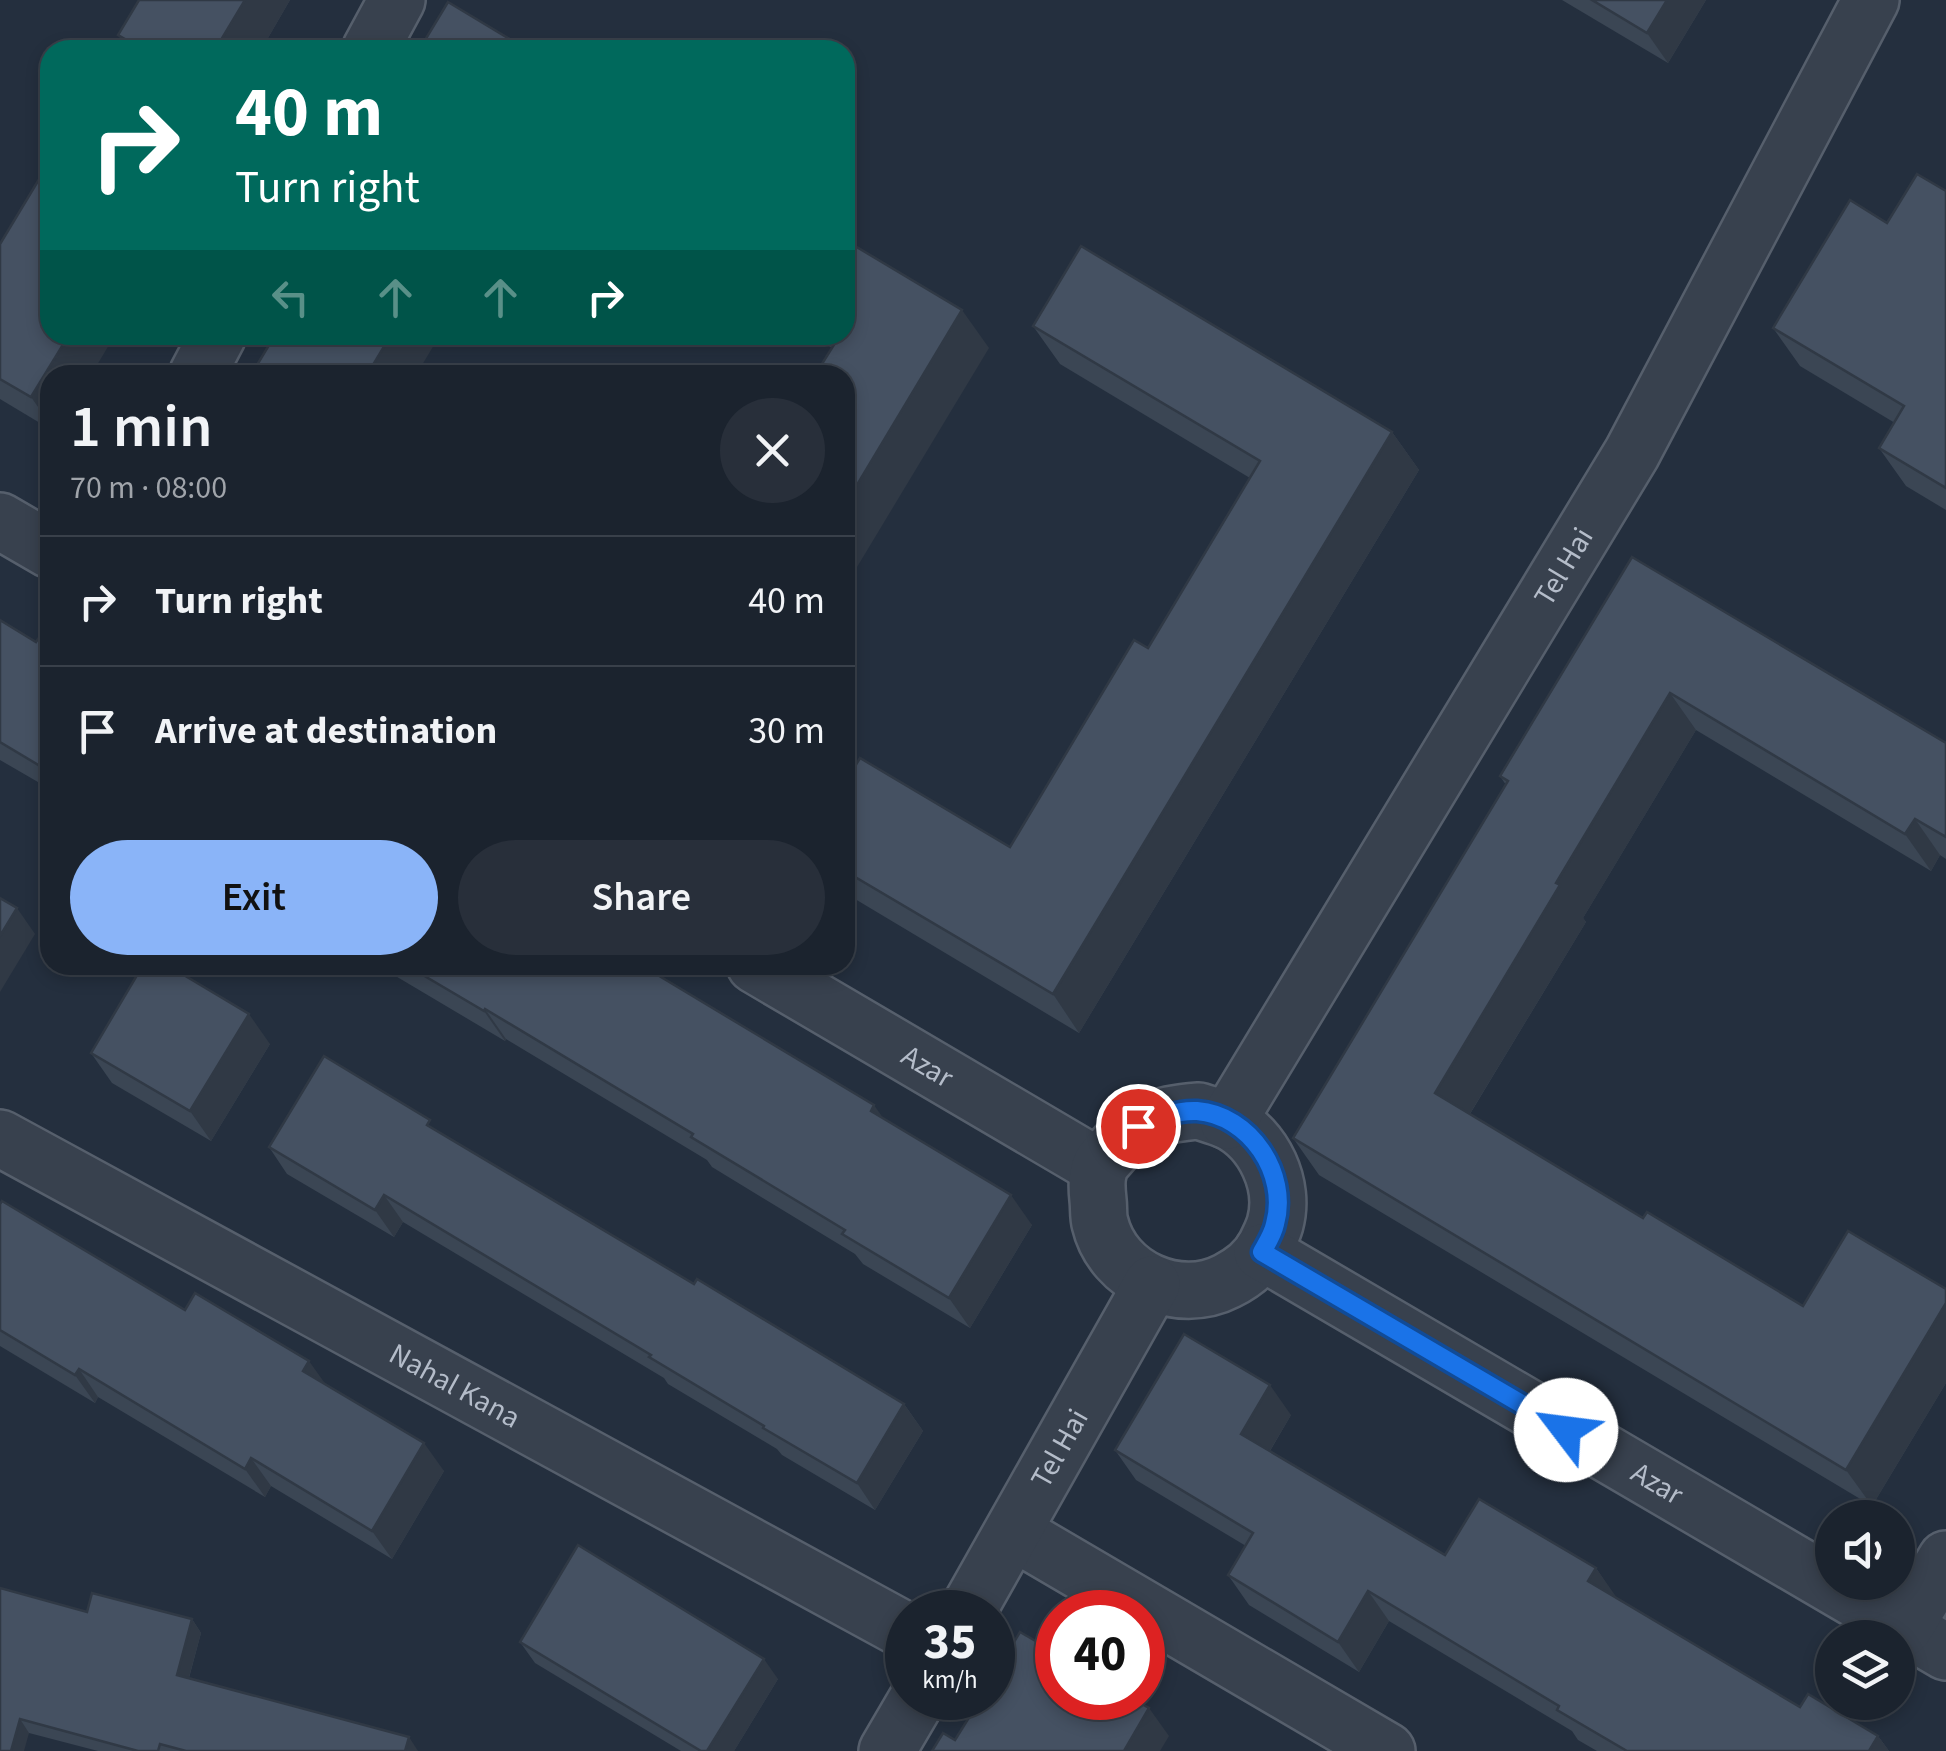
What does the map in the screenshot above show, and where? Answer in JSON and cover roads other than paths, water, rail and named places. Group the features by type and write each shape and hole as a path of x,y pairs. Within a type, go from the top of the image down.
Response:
{"street":[{"path":"375,40 396,0"},
{"name":"Tel Hai","path":"1228,1121 1632,454 1871,0"},
{"path":"0,521 40,544"},
{"name":"Azar","path":"772,975 1099,1167"},
{"path":"1199,1111 1228,1121 1251,1136 1269,1162 1278,1192 1276,1224 1262,1252 1242,1273 1214,1288 1183,1292 1152,1284 1113,1253 1100,1224 1099,1167 1138,1126 1167,1114 1199,1111"},
{"name":"Nahal Kana","path":"0,1138 885,1619"},
{"name":"Azar","path":"1262,1252 1925,1640"},
{"name":"Tel Hai","path":"980,1590 1152,1284"},
{"path":"1013,1532 1387,1751"},
{"path":"1925,1640 1946,1558"},
{"path":"887,1751 905,1720"}]}
